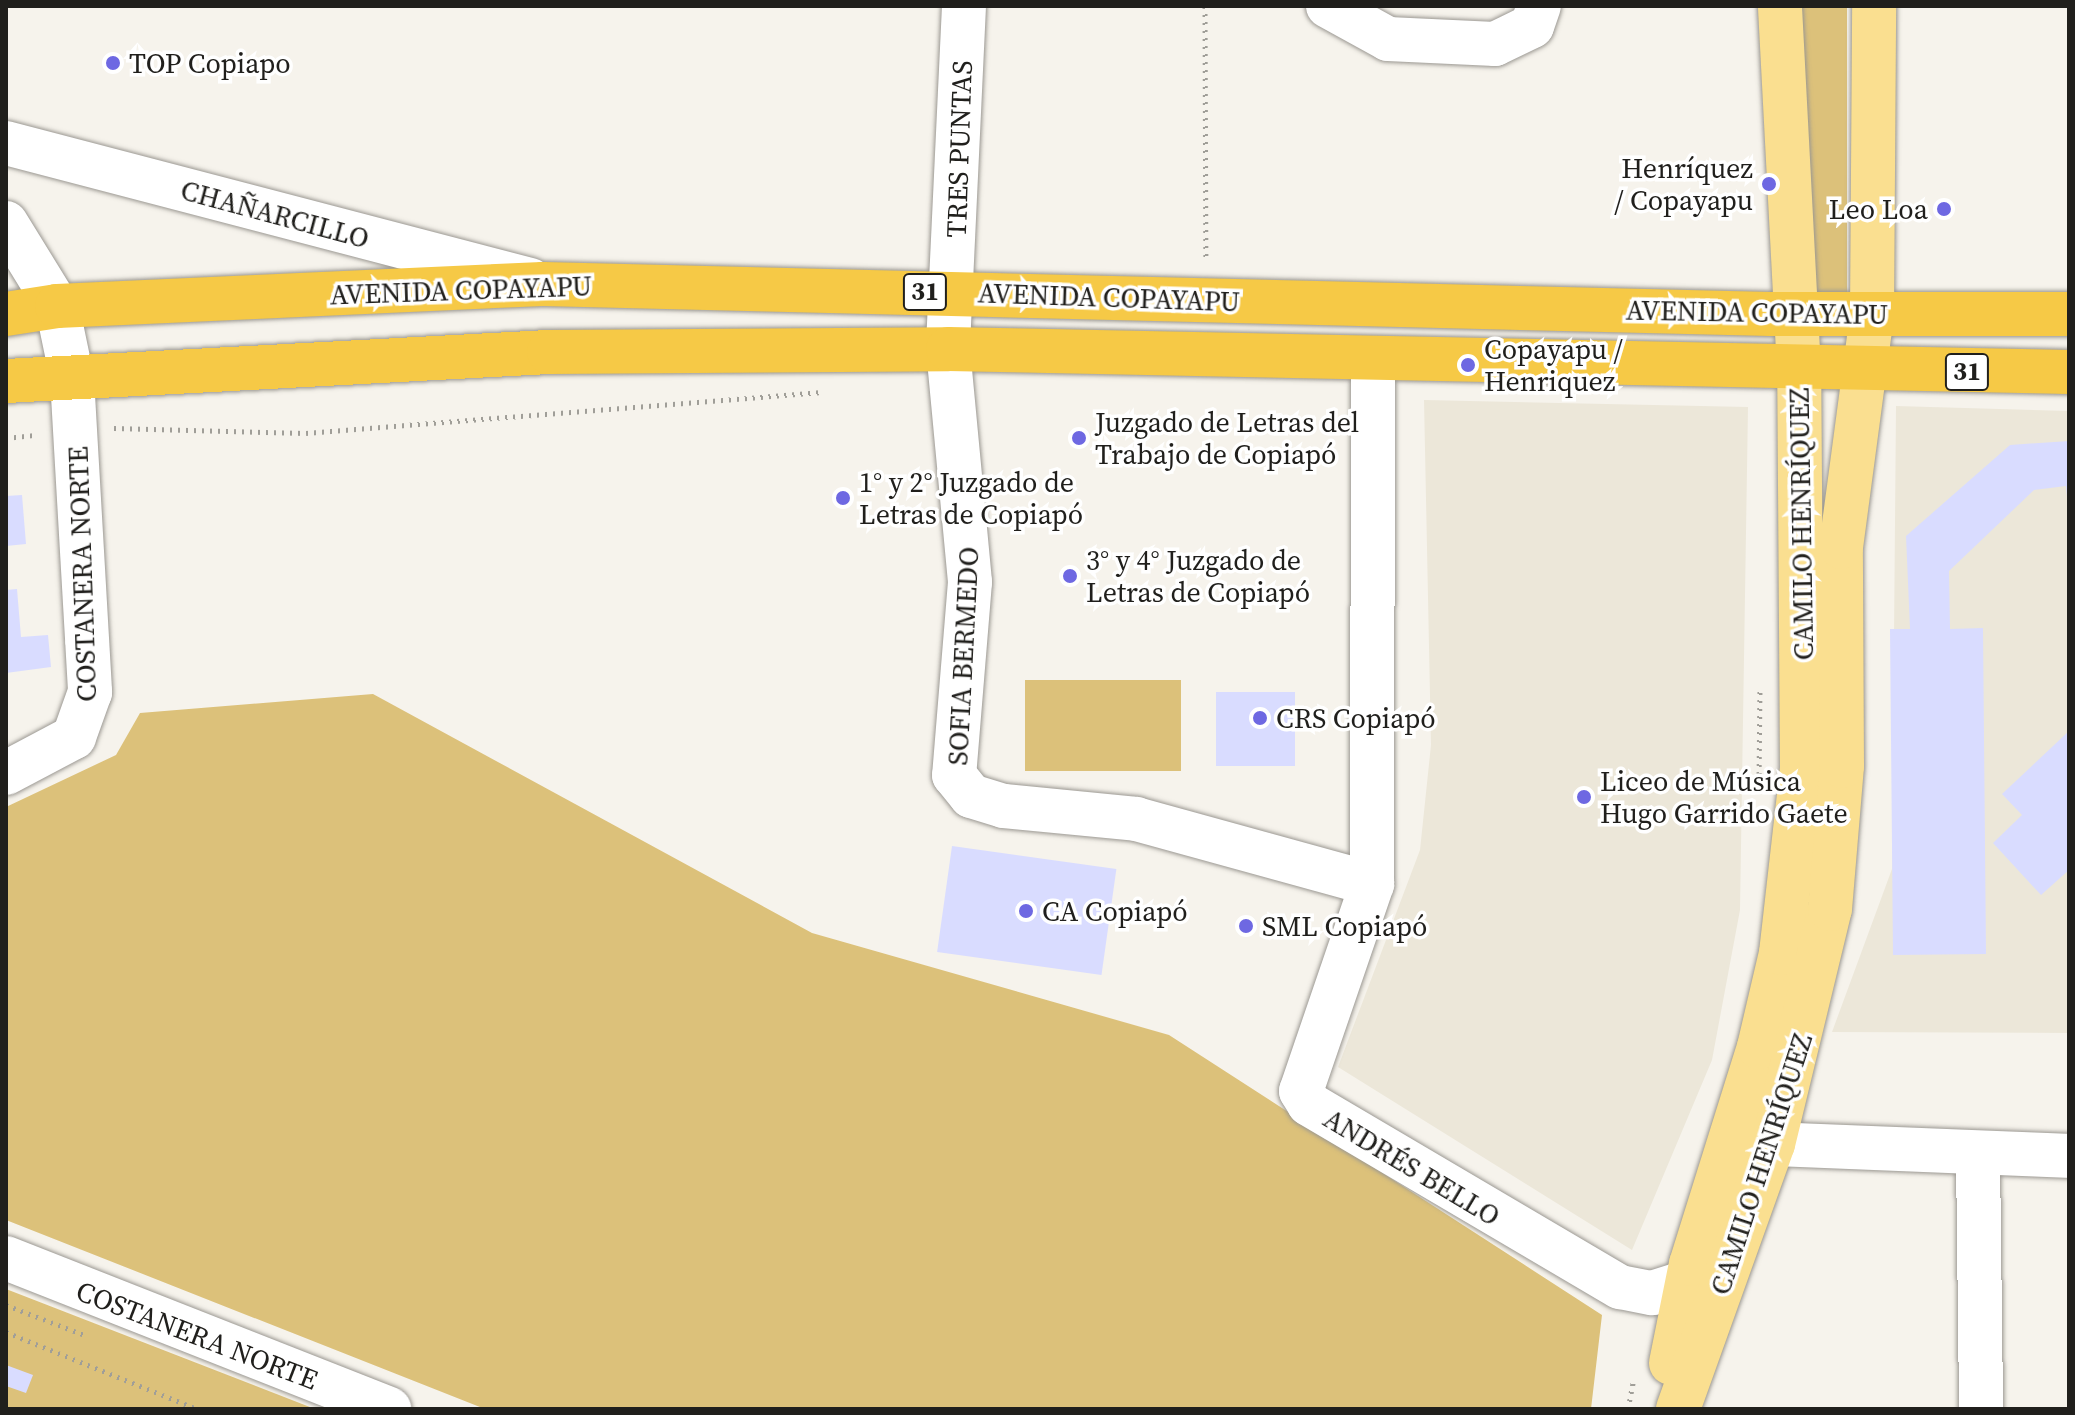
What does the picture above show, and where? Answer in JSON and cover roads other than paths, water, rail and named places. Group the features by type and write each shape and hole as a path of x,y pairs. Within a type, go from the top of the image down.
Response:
{"highway":[{"name":"AVENIDA COPAYAPU","path":"6,314 57,306 543,284 1793,314 2069,314"},
{"name":"AVENIDA COPAYAPU","path":"6,381 549,352 948,349 1866,372 2069,372"}],"main road":[{"name":"CAMILO HENRÍQUEZ","path":"1678,1409 1708,1274 1738,1110 1781,953 1802,770 1799,370 1793,314 1780,6"},
{"name":"CAMILO HENRÍQUEZ","path":"1663,1409 1708,1274 1773,1144 1830,909 1842,766 1841,547 1872,314 1874,6"}],"street":[{"name":"TRES PUNTAS","path":"954,293 964,6"},
{"path":"1344,17 1388,39 1495,44 1532,26 1539,6"},
{"name":"CHAÑARCILLO","path":"6,143 543,284"},
{"path":"6,223 57,306 72,378"},
{"name":"SOFIA BERMEDO","path":"954,293 948,349 970,582 954,775 971,796 1004,806 1136,819 1372,884"},
{"name":"ANDRÉS BELLO","path":"1373,359 1372,884 1301,1078 1309,1104 1620,1287 1652,1293 1708,1274"},
{"name":"COSTANERA NORTE","path":"6,773 64,747 89,704 72,378"},
{"path":"1738,1110 1773,1144 1978,1156 2069,1156"},
{"path":"1978,1156 1981,1409"},
{"name":"COSTANERA NORTE","path":"6,1258 389,1409"}],"place":[{"name":"TOP Copiapo","path":"113,63"},
{"name":"Henríquez / Copayapu","path":"1769,184"},
{"name":"Leo Loa","path":"1944,209"},
{"name":"Copayapu / Henriquez","path":"1468,365"},
{"name":"Juzgado de Letras del Trabajo de Copiapó","path":"1079,438"},
{"name":"1° y 2° Juzgado de Letras de Copiapó","path":"843,498"},
{"name":"3° y 4° Juzgado de Letras de Copiapó","path":"1070,576"},
{"name":"CRS Copiapó","path":"1260,718"},
{"name":"Liceo de Música Hugo Garrido Gaete","path":"1584,797"},
{"name":"CA Copiapó","path":"1026,911"},
{"name":"SML Copiapó","path":"1246,926"}]}
